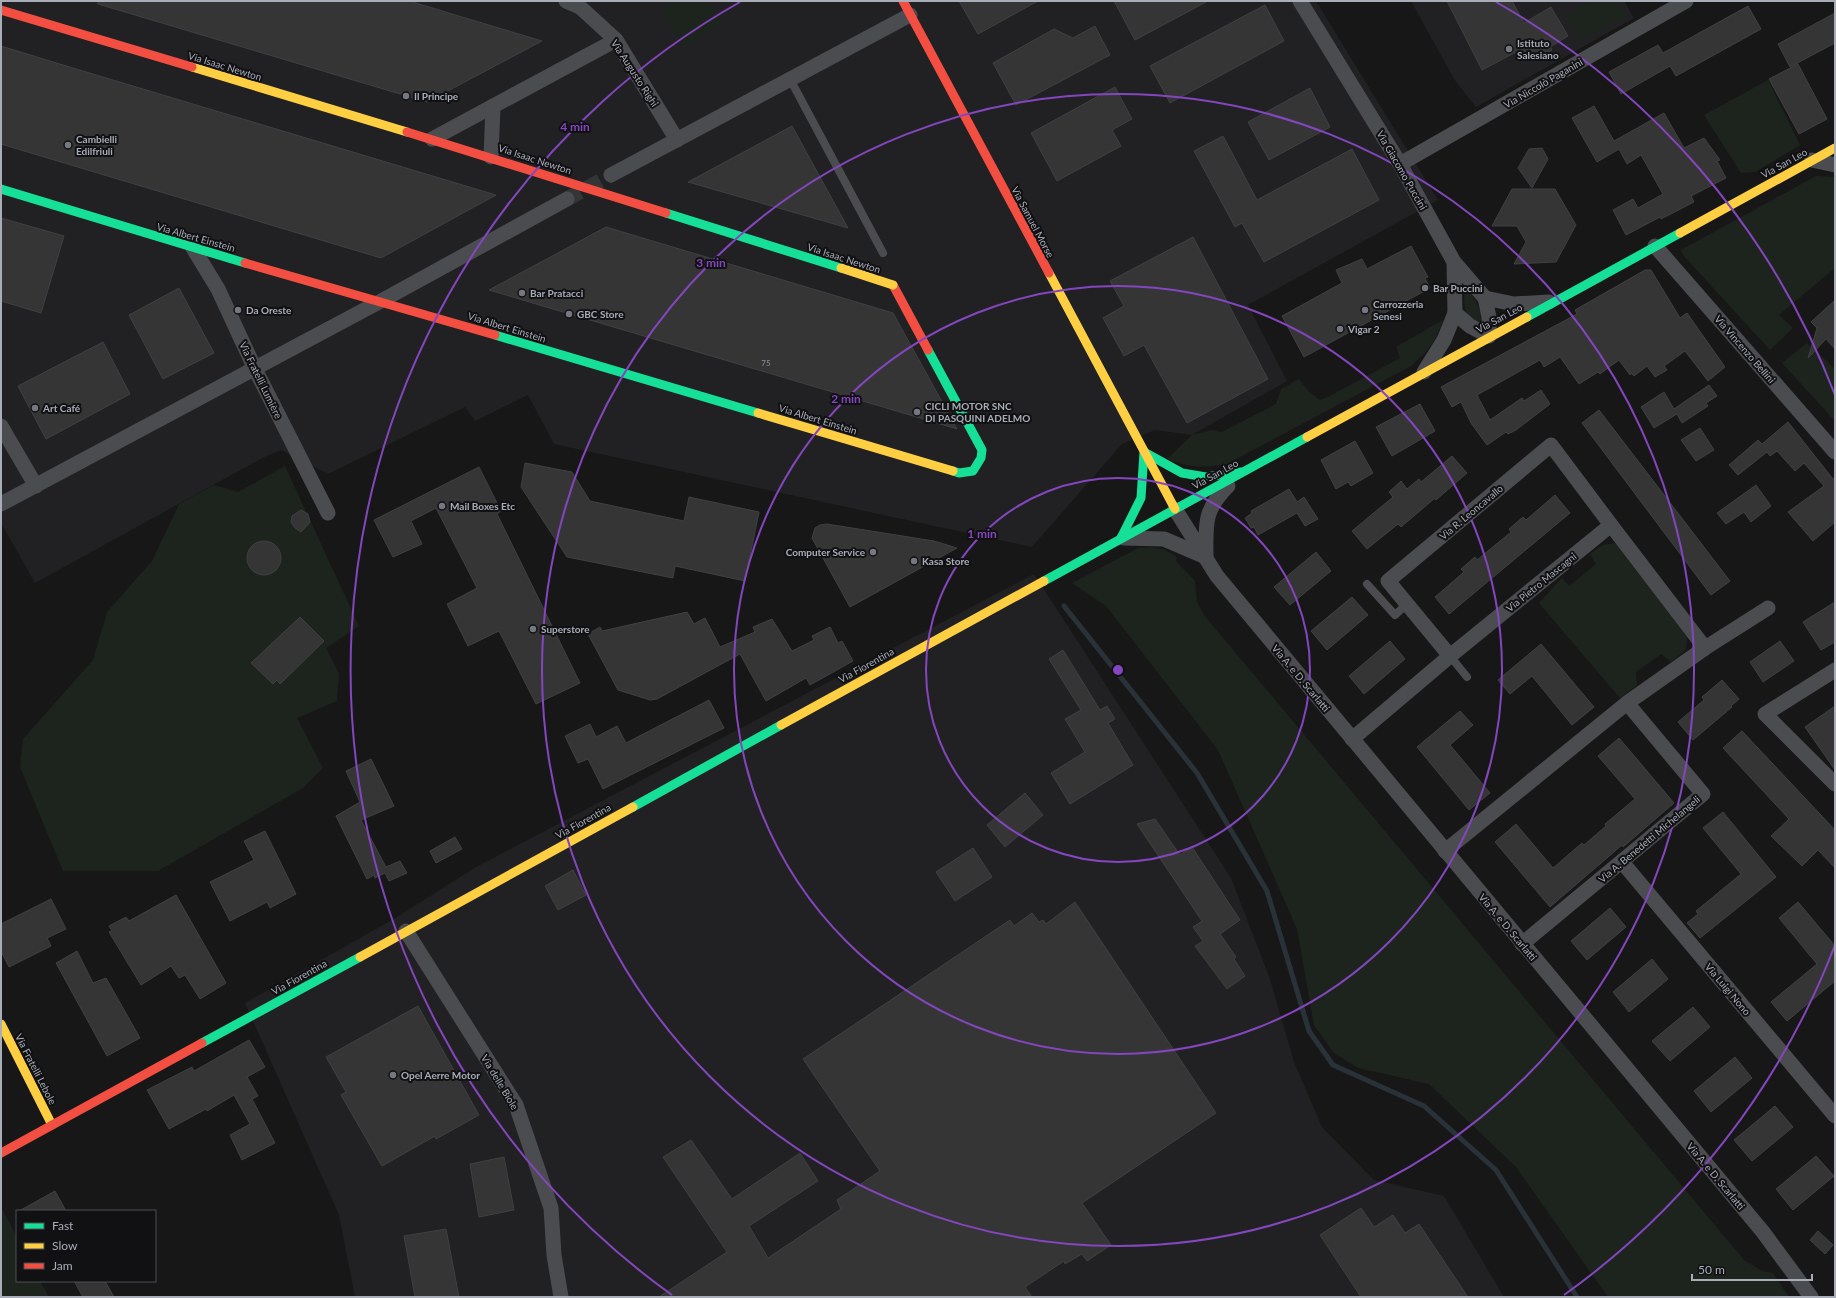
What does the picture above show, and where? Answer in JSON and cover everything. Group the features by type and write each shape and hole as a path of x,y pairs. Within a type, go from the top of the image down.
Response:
{"street":[{"name":"Via Augusto Righi","path":"566,1 580,7 616,40 677,140"},
{"name":"Via Samuel Morse","path":"903,1 1175,508"},
{"name":"Via Giacomo Puccini","path":"1300,1 1400,164 1454,262 1455,313"},
{"name":"Via Niccolò Paganini","path":"1400,164 1686,1"},
{"name":"Via Isaac Newton","path":"1,10 491,157 893,285 977,438"},
{"path":"611,175 910,15"},
{"path":"432,139 616,40"},
{"path":"491,157 493,106"},
{"name":"Via San Leo","path":"1175,508 1835,148"},
{"path":"1812,160 1835,165"},
{"name":"Via Albert Einstein","path":"1,189 193,248 381,301 959,473 973,471 981,458 982,450 977,438"},
{"path":"1,504 255,369 567,199"},
{"name":"Via Vincenzo Bellini","path":"1654,246 1835,452"},
{"name":"Via Fratelli Lumière","path":"193,248 218,289 255,369 328,513"},
{"path":"1424,372 1444,340 1455,313 1470,326 1489,336 1489,318 1485,298 1454,262"},
{"path":"1485,298 1514,304 1552,302"},
{"path":"1,426 36,486"},
{"name":"Via R. Leoncavallo","path":"1450,656 1388,581 1551,444 1611,525"},
{"path":"1144,452 1182,473 1206,477 1241,472 1216,498 1207,517 1206,557 1164,539 1122,538 1141,498 1144,452"},
{"name":"Via Fiorentina","path":"1,1153 1175,508"},
{"name":"Via A. e D. Scarlatti","path":"1175,508 1217,576 1763,1232 1811,1297"},
{"path":"1611,525 1704,648"},
{"name":"Via Pietro Mascagni","path":"1352,739 1450,656 1611,525"},
{"path":"1445,851 1627,703 1704,648 1768,608"},
{"path":"1835,670 1765,714 1835,783"},
{"name":"Via A. Benedetti Michelangeli","path":"1522,944 1703,794 1627,703"},
{"name":"Via Luigi Nono","path":"1622,862 1835,1116"},
{"name":"Via delle Biole","path":"406,931 516,1105 551,1208 554,1255 561,1297"},
{"name":"Via Fratelli Lebole","path":"1,1024 52,1125"}],"lane":[{"name":"Via Isaac Newton","path":"790,79 883,253"},
{"path":"1367,584 1395,615 1407,604"},
{"path":"1450,656 1467,677"}],"shaded area":[{"path":"1,1 1316,1 1438,200 1248,305 1287,381 1192,435 1155,430 1122,444 1032,547 554,444 528,395 475,421 465,407 328,474 281,450 264,457 35,583 1,523"},
{"path":"676,1 708,1 722,23 685,48 661,11"},
{"name":"Istituto Salesiano","path":"1411,1 1624,1 1634,18 1476,107 1454,79"},
{"path":"1591,1 1618,1 1626,16 1580,41 1565,15"},
{"path":"1768,80 1800,145 1755,172 1741,173 1704,115"},
{"path":"1816,176 1835,177 1835,268 1779,315 1793,328 1770,350 1683,255 1681,250"},
{"path":"1470,291 1480,311 1481,315 1479,323 1474,321 1466,312 1464,294"},
{"path":"1443,320 1431,346 1411,366 1227,464 1190,466 1167,459 1192,435 1212,430 1222,432 1276,404 1281,389 1299,379 1309,392 1320,400 1326,398 1400,358 1396,347"},
{"path":"1807,343 1835,369 1835,421 1782,363"},
{"path":"285,466 359,626 326,648 339,674 337,701 297,718 323,768 303,788 158,871 63,871 20,767 23,739 93,660 107,612 152,561 179,504 214,485 238,492"},
{"path":"1615,543 1687,637 1686,649 1671,662 1661,654 1636,672 1637,685 1620,698 1539,603 1562,578 1569,586 1596,564 1590,554 1603,545"},
{"path":"1153,547 1165,550 1177,557 1176,561 1195,581 1197,602 1204,615 1744,1260 1762,1271 1773,1273 1789,1297 1608,1297 1516,1167 1429,1084 1358,1068 1334,1053 1314,1025 1297,929 1218,750 1106,606 1072,583 1138,548"},
{"path":"1034,574 1231,878 1270,979 1294,1062 1322,1127 1374,1180 1444,1196 1504,1297 355,1297 339,1215 245,1003 397,917 476,867"},
{"path":"1,1207 16,1235 16,1282 41,1282 49,1297 1,1297"}],"building":[{"path":"98,1 409,1 542,41 427,102 98,4"},
{"path":"959,1 1038,1 978,34"},
{"path":"1114,1 1208,1 1135,40"},
{"path":"1447,1 1512,1 1524,23 1551,7 1568,36 1550,47 1552,50 1533,60 1516,52 1482,70"},
{"path":"1265,5 1284,41 1170,103 1150,66"},
{"path":"1748,6 1761,29 1676,76 1670,66 1621,94 1609,72 1658,45 1663,53"},
{"path":"1835,13 1835,43 1790,67 1778,44"},
{"path":"1095,26 1110,55 1016,105 993,63 1054,29 1073,38"},
{"path":"1,46 496,195 381,258 1,144"},
{"path":"1798,64 1827,119 1799,134 1769,79"},
{"path":"1115,87 1132,119 1112,130 1121,146 1057,181 1031,133"},
{"path":"1310,88 1330,127 1269,160 1248,122"},
{"path":"1594,106 1614,141 1664,113 1684,148 1704,138 1720,160 1717,161 1726,178 1691,196 1694,202 1661,219 1660,217 1626,235 1613,210 1633,199 1638,208 1663,194 1641,155 1627,164 1619,149 1597,162 1572,118"},
{"path":"792,126 848,228 688,182"},
{"path":"1223,136 1257,200 1352,149 1379,200 1264,262 1242,223 1235,227 1194,151"},
{"path":"1542,148 1548,159 1532,188 1518,168 1529,149"},
{"path":"1512,189 1555,189 1576,225 1556,262 1514,264 1526,242 1517,226 1492,226"},
{"path":"1,218 64,236 41,313 1,301"},
{"path":"606,227 893,313 957,429 489,290"},
{"path":"1193,237 1268,379 1187,423 1144,345 1124,356 1103,318 1124,306 1110,281"},
{"path":"1411,246 1428,277 1425,278 1430,288 1304,357 1282,316 1342,283 1336,270 1362,259 1367,269"},
{"path":"1645,270 1651,270 1680,318 1687,313 1725,367 1708,381 1685,351 1664,366 1667,370 1655,377 1647,366 1634,376 1631,373 1630,375 1619,360 1600,374 1598,372 1579,384 1560,357 1544,367 1540,360 1477,395 1490,420 1522,398 1524,401 1541,390 1550,404 1516,430 1508,434 1506,432 1487,445 1471,423 1461,402 1452,407 1441,387 1577,314 1575,310"},
{"path":"179,288 214,353 163,379 129,315"},
{"path":"1835,300 1835,349 1826,339 1808,358 1817,328 1811,322"},
{"path":"103,342 130,394 46,439 18,386"},
{"path":"1709,385 1717,396 1706,403 1708,406 1682,423 1677,414 1654,428 1641,407 1664,392 1674,409"},
{"path":"1420,404 1435,431 1392,456 1376,427"},
{"path":"1599,410 1730,581 1711,595 1582,423"},
{"path":"1788,422 1833,479 1835,478 1835,522 1813,541 1788,512 1824,486 1804,463 1795,471 1777,451 1770,456 1767,452 1738,475 1729,465 1758,440 1762,444"},
{"path":"1700,428 1714,450 1696,461 1681,440"},
{"path":"1355,441 1373,473 1351,486 1348,482 1336,489 1321,460"},
{"path":"1452,456 1467,473 1436,500 1435,498 1401,527 1398,524 1367,549 1352,531 1393,497 1389,492 1401,481 1407,489 1419,479 1421,482"},
{"path":"525,463 572,472 590,501 684,521 689,497 759,512 745,581 675,566 673,578 567,557 521,487"},
{"path":"479,467 501,511 497,514 580,683 536,704 499,631 468,646 447,604 477,588 436,508 411,521 422,544 393,557 374,520"},
{"path":"1756,485 1771,506 1751,522 1744,512 1726,524 1717,513"},
{"path":"1289,489 1297,502 1304,497 1318,519 1305,526 1297,513 1258,535 1254,527 1251,528 1245,518 1252,513 1251,511"},
{"path":"1555,495 1570,513 1449,614 1435,597 1464,572 1461,569 1475,557 1477,560 1511,532 1509,529 1523,517 1526,520"},
{"path":"301,510 308,514 310,522 301,532 295,528 291,522 292,516"},
{"path":"827,524 934,541 957,548 850,607 812,538 815,528 820,525"},
{"path":"264,541 270,542 276,546 280,552 280,564 276,570 270,574 264,575 258,574 252,570 248,564 247,558 248,552 252,546 258,542"},
{"path":"1316,552 1331,571 1290,605 1274,587"},
{"path":"1352,597 1368,615 1327,650 1311,631"},
{"path":"1835,602 1835,642 1821,650 1803,622"},
{"path":"687,612 694,624 705,618 720,647 755,632 753,627 772,619 792,651 814,640 812,636 830,627 838,643 842,641 853,661 810,685 806,678 766,701 740,654 657,699 650,700 618,690 588,634 600,627 602,631"},
{"path":"300,617 324,641 280,684 277,680 273,684 251,663"},
{"path":"1390,641 1405,659 1364,694 1349,676"},
{"path":"1780,641 1794,661 1763,682 1750,662"},
{"path":"1541,644 1594,707 1572,725 1532,676 1510,694 1498,680"},
{"path":"1063,650 1100,710 1107,706 1115,719 1108,723 1133,765 1070,804 1051,773 1085,752 1065,719 1081,710 1049,659"},
{"path":"1722,680 1739,699 1731,706 1732,707 1693,740 1678,722 1704,700 1702,697"},
{"path":"709,700 724,728 603,789 588,759 578,763 565,736 590,724 596,737 617,726 626,743"},
{"path":"1835,706 1835,770 1805,727"},
{"path":"1460,711 1473,725 1450,745 1490,793 1469,810 1417,747"},
{"path":"1742,731 1835,830 1835,868 1818,850 1802,866 1771,836 1789,819 1723,748"},
{"path":"1619,738 1674,803 1623,847 1622,845 1550,907 1495,842 1516,824 1553,868 1582,843 1584,845 1606,826 1605,824 1635,799 1598,756"},
{"path":"371,759 394,806 361,820 386,867 400,861 407,873 389,881 385,873 375,878 374,875 367,879 336,816 360,802 346,771"},
{"path":"1025,793 1043,815 1005,847 987,825"},
{"path":"1723,812 1776,877 1700,938 1687,923 1698,914 1696,911 1741,874 1703,828"},
{"path":"1155,819 1180,855 1192,847 1240,920 1220,934 1236,957 1234,959 1245,976 1227,989 1195,946 1203,941 1193,927 1202,921 1137,824"},
{"path":"265,831 296,894 270,908 267,902 230,921 210,882 254,860 244,841"},
{"path":"455,837 462,849 436,863 430,851"},
{"path":"973,848 992,877 955,901 936,872"},
{"path":"573,870 586,895 558,910 545,886"},
{"path":"176,895 226,983 200,999 185,975 179,978 171,966 141,985 109,932 112,931 109,926 126,917 129,921"},
{"path":"51,899 66,929 47,938 51,946 9,967 1,951 1,924"},
{"path":"1075,902 1216,1113 1082,1203 1111,1245 1087,1261 1082,1254 1065,1264 1064,1261 1025,1287 1032,1297 659,1297 727,1252 663,1157 691,1140 732,1199 800,1153 818,1181 749,1226 768,1258 841,1209 837,1200 880,1171 803,1059 1010,920 1014,926 1032,913 1039,922 1043,920 1046,924"},
{"path":"1798,902 1835,946 1835,981 1787,1021 1771,1002 1817,964 1779,918"},
{"path":"1610,908 1626,927 1587,960 1571,941"},
{"path":"77,951 93,983 106,978 140,1038 107,1056 56,963"},
{"path":"1652,959 1668,979 1629,1012 1613,992"},
{"path":"418,1006 479,1115 436,1139 435,1136 382,1166 341,1095 346,1092 326,1057"},
{"path":"1693,1007 1710,1027 1670,1061 1652,1041"},
{"path":"249,1040 265,1067 247,1077 258,1096 252,1099 275,1143 242,1160 230,1135 250,1124 234,1095 207,1111 206,1109 169,1129 147,1090 192,1067 194,1071"},
{"path":"1735,1057 1752,1078 1711,1112 1694,1091"},
{"path":"1775,1106 1793,1127 1752,1161 1734,1140"},
{"path":"1816,1156 1834,1176 1793,1210 1776,1189"},
{"path":"504,1157 514,1210 479,1217 470,1164"},
{"path":"55,1191 65,1210 21,1210"},
{"path":"1361,1208 1374,1227 1393,1215 1405,1233 1419,1224 1468,1297 1361,1297 1320,1235"},
{"path":"446,1229 459,1297 415,1297 404,1236"},
{"path":"1818,1231 1833,1245 1825,1254 1810,1240"},
{"path":"75,1282 106,1282 114,1297 83,1297"}],"waterway":[{"path":"1064,606 1197,773 1267,891 1309,1031 1333,1065 1424,1106 1496,1170 1577,1297"}],"tunnel":[{"path":"567,199 611,175"}],"traffic: fast":[{"path":"1,189 245,263"},
{"path":"666,213 841,268"},
{"path":"1527,317 1680,233"},
{"path":"495,335 758,413"},
{"path":"928,350 982,450 981,458 973,471 959,473 953,471"},
{"path":"1044,581 1307,437"},
{"path":"1121,538 1141,498 1144,452 1182,473 1206,477 1241,472"},
{"path":"633,807 781,725"},
{"path":"202,1043 360,957"}],"traffic: slow":[{"path":"192,67 407,132"},
{"path":"1680,233 1835,148"},
{"path":"841,268 893,285"},
{"path":"1049,273 1175,509"},
{"path":"1307,437 1527,317"},
{"path":"758,413 953,471"},
{"path":"781,725 1044,581"},
{"path":"360,957 633,807"},
{"path":"1,1024 52,1125"}],"traffic: jam":[{"path":"903,1 1049,273"},
{"path":"1,10 192,67"},
{"path":"407,132 666,213"},
{"path":"245,263 495,335"},
{"path":"893,285 928,350"},
{"path":"1,1153 202,1043"}],"place":[{"name":"Istituto Salesiano","path":"1509,49"},
{"name":"Il Principe","path":"406,96"},
{"name":"Cambielli Edilfriuli","path":"68,145"},
{"name":"Bar Puccini","path":"1425,288"},
{"name":"Bar Pratacci","path":"522,293"},
{"name":"Da Oreste","path":"238,310"},
{"name":"Carrozzeria Senesi","path":"1365,310"},
{"name":"GBC Store","path":"569,314"},
{"name":"Vigar 2","path":"1340,329"},
{"name":"Art Café","path":"35,408"},
{"name":"CICLI MOTOR SNC DI PASQUINI ADELMO","path":"917,412"},
{"name":"Mail Boxes Etc","path":"442,506"},
{"name":"Computer Service","path":"873,552"},
{"name":"Kasa Store","path":"914,561"},
{"name":"Superstore","path":"533,629"},
{"name":"Opel Aerre Motor","path":"393,1075"}]}
